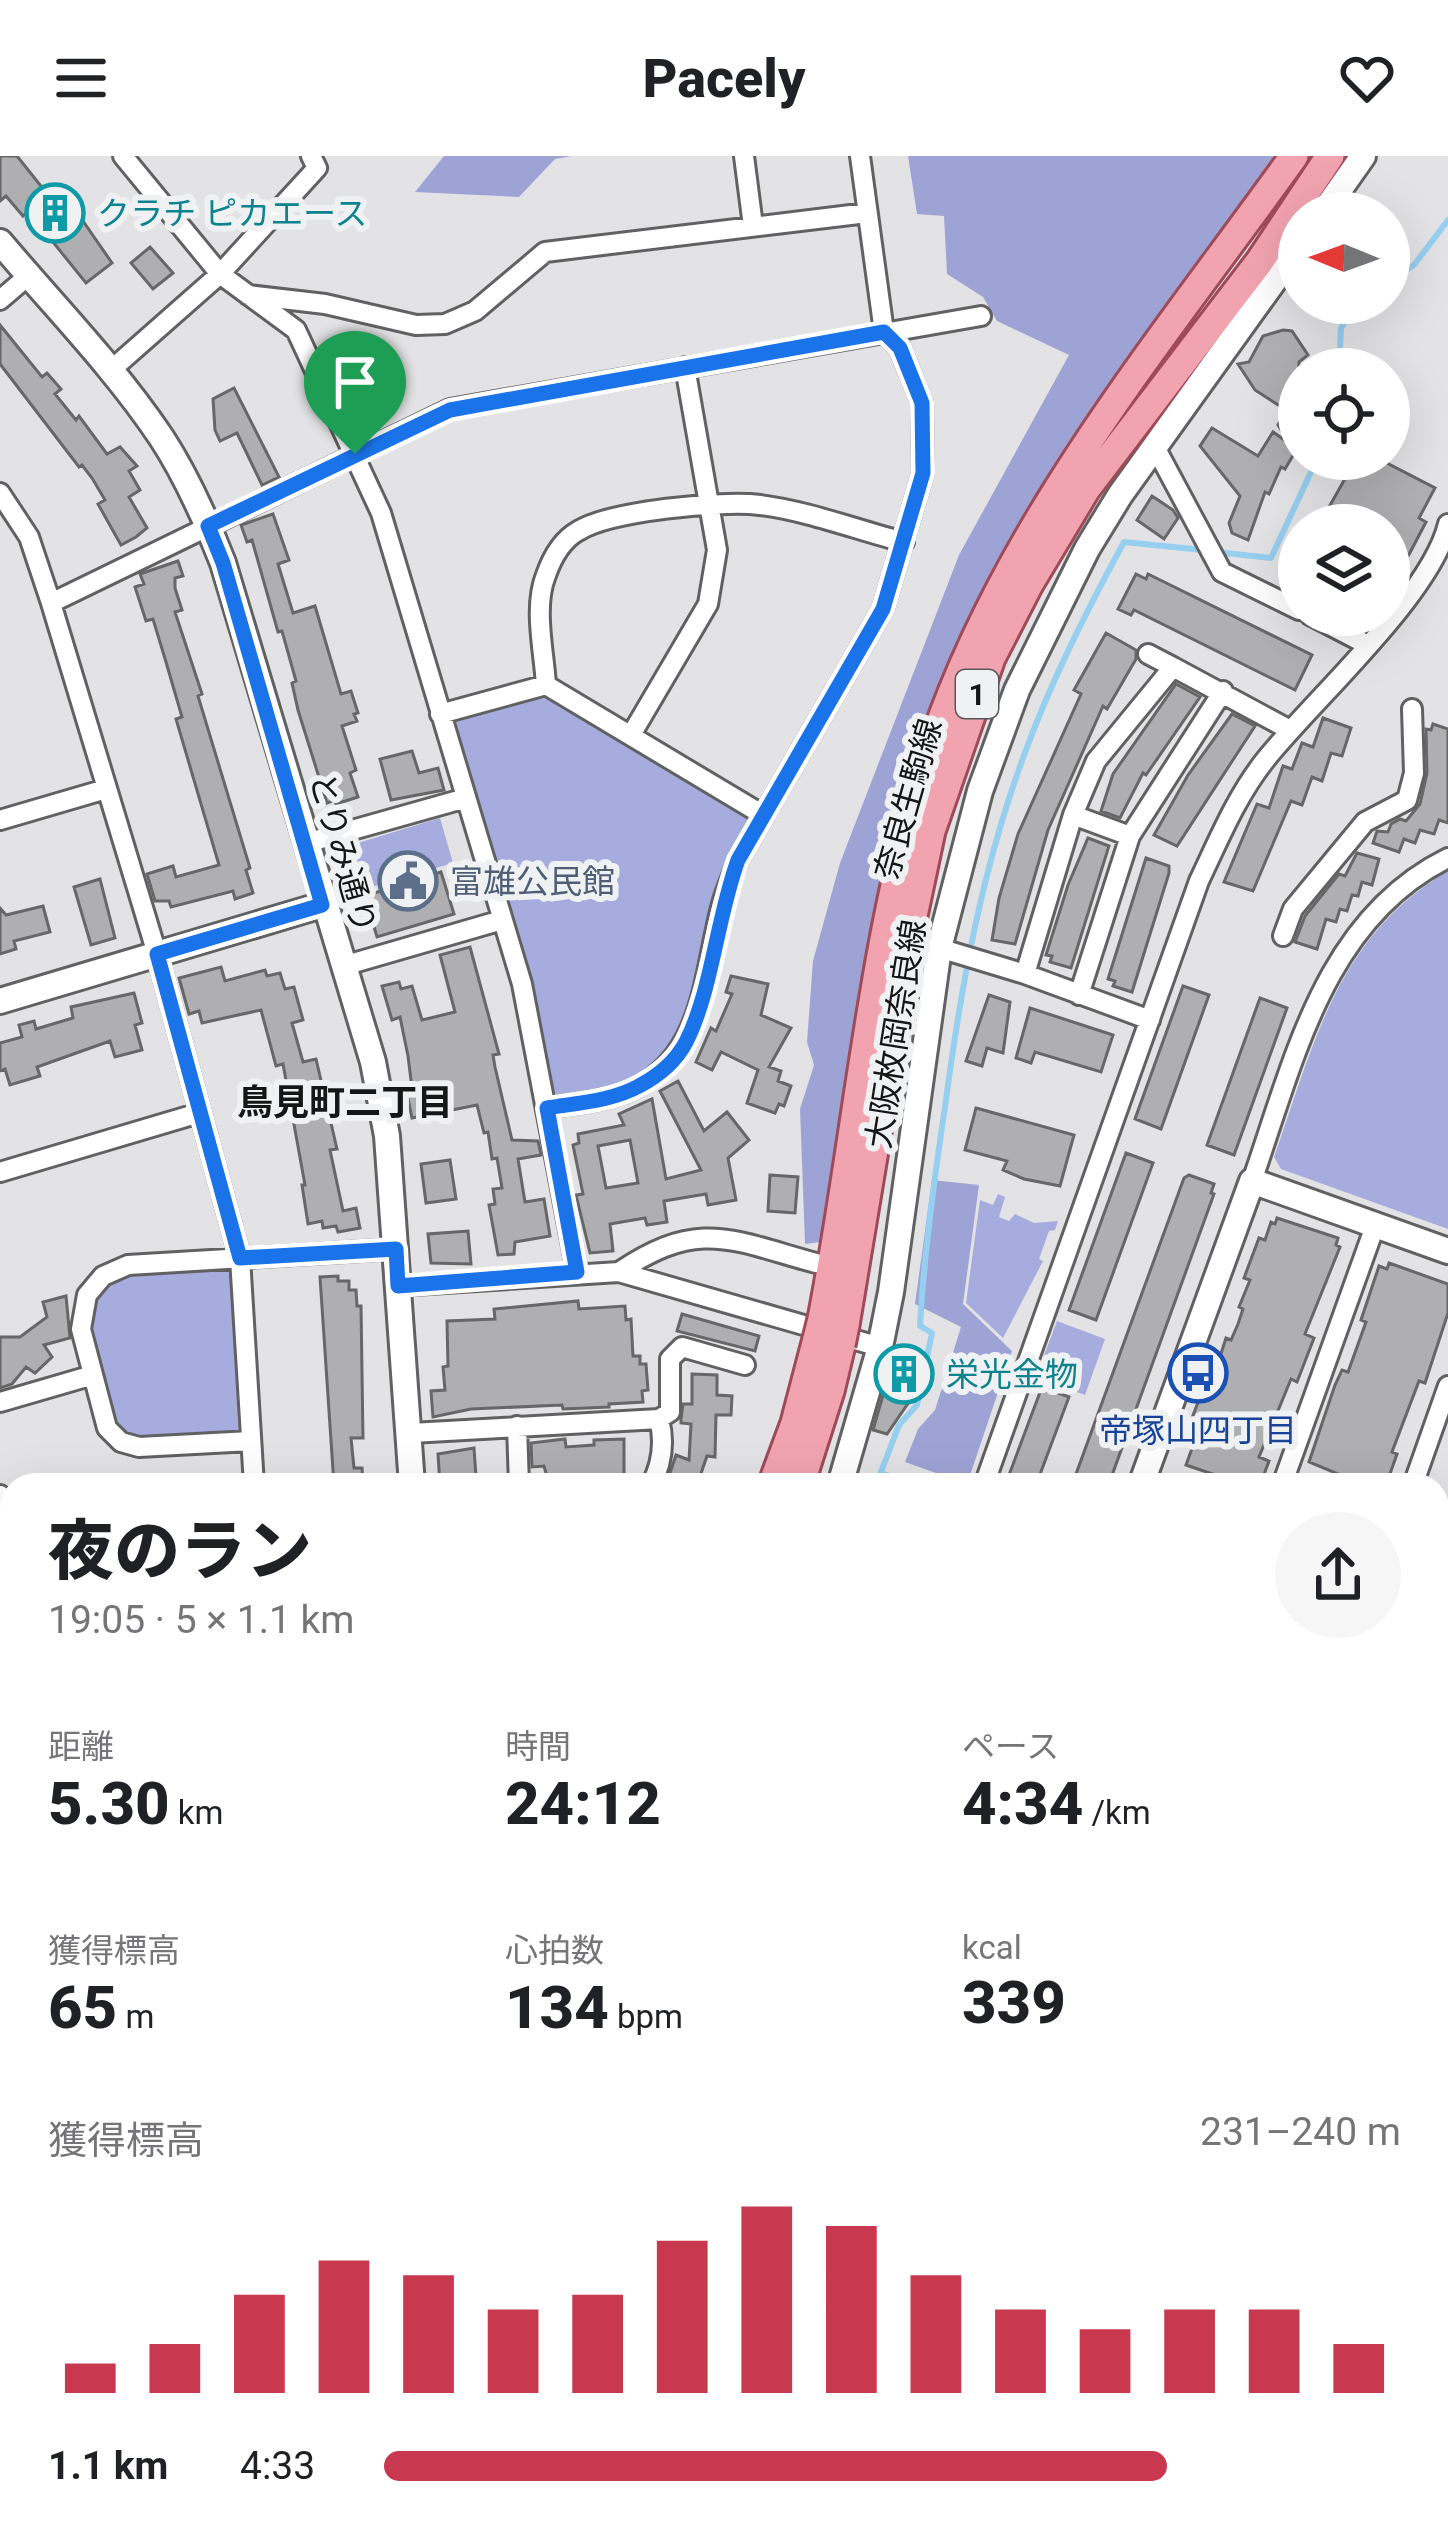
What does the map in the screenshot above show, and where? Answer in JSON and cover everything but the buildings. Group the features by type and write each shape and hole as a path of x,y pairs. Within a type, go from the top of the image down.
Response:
{"main road":[{"name":"奈良生駒線","path":"804,1473 830,1391 843,1209 888,918 934,740 966,658 1005,581 1086,447 1294,156"},
{"name":"奈良生駒線","path":"777,1473 831,1332 927,852 960,739 991,658 1086,490 1260,261 1330,156"}],"street":[{"path":"123,156 220,274 296,330 381,512 522,984 577,1272"},
{"path":"111,370 220,274 317,168 310,156"},
{"path":"744,156 753,226"},
{"path":"547,1108 634,1089 662,1072 685,1044 699,1005 722,902 738,860 883,609 923,473 922,403 900,348 884,332 860,156"},
{"path":"1338,192 1363,156"},
{"path":"248,295 325,304 416,325 445,324 475,311 545,251 867,213"},
{"name":"とりみ通り","path":"0,242 111,370 163,439 208,526 373,1062 387,1136 412,1473"},
{"path":"0,300 28,276"},
{"name":"大阪枚岡奈良線","path":"843,1473 880,1347 939,948 980,791 1017,690 1087,549 1154,445 1278,276"},
{"path":"51,603 450,410 981,316"},
{"path":"632,735 708,604 717,550 686,367"},
{"path":"1154,445 1222,572 1278,600"},
{"path":"0,493 28,537 51,603 157,954 240,1258 253,1473"},
{"path":"546,685 543,580 556,552 576,531 612,518 759,505 904,542"},
{"path":"988,1473 1208,863 1243,790 1421,582 1448,524"},
{"path":"1351,636 1366,644"},
{"path":"1148,654 1290,730"},
{"path":"1025,974 1073,815 1108,742 1172,667"},
{"path":"440,714 546,685 763,815"},
{"path":"1079,995 1130,836 1223,691"},
{"path":"1283,936 1293,909 1365,822 1407,800 1414,772 1412,709"},
{"path":"0,820 106,789"},
{"path":"306,843 466,798"},
{"path":"1073,815 1130,836"},
{"path":"1145,1473 1314,1005 1341,953 1385,901 1426,868 1448,858"},
{"path":"0,1001 322,905"},
{"path":"343,966 502,920"},
{"path":"939,948 1150,1020"},
{"path":"0,1172 200,1113"},
{"path":"1252,1181 1448,1251"},
{"path":"1286,1473 1375,1226"},
{"path":"620,1272 655,1248 692,1236 722,1238 816,1263"},
{"path":"251,1441 140,1448 121,1442 107,1428 81,1329 87,1295 103,1276 128,1265 396,1249"},
{"path":"398,1286 620,1272 880,1347"},
{"path":"410,1433 659,1419 670,1412 670,1359 682,1347 745,1365"},
{"path":"0,1402 93,1376"},
{"path":"1417,1473 1448,1386"},
{"path":"657,1473 663,1433 659,1419"},
{"path":"517,1426 519,1473"}],"shaded area":[{"path":"444,156 572,156 555,159 519,197 415,192"},
{"path":"908,156 1274,156 1027,509 955,651 911,774 879,886 820,1242 805,1244 800,1109 814,1065 807,1042 813,961 840,863 959,555 1069,355 997,321 983,297 947,274 944,216 917,214"},
{"path":"542,697 562,703 746,814 748,823 719,881 690,1005 671,1047 635,1078 560,1097 553,1092 531,982 454,726 458,719"},
{"path":"440,818 453,863 351,893 338,849"},
{"path":"1448,871 1448,1229 1281,1169 1274,1157 1317,1034 1355,960 1410,897"},
{"path":"932,1180 979,1185 963,1304 1012,1351 971,1473 936,1473 905,1462 918,1429 935,1410 961,1327 915,1304"},
{"path":"998,1194 1005,1197 999,1217 1009,1221 1015,1214 1034,1223 1058,1221 1055,1230 1049,1231 1039,1259 1043,1261 1003,1338 966,1303 980,1200 993,1205"},
{"path":"225,1267 232,1274 243,1427 237,1434 130,1437 118,1427 91,1331 92,1308 101,1291 137,1274"},
{"path":"1057,1321 1105,1339 1085,1395 1036,1377"}],"waterway":[{"path":"1410,268 1448,220"},
{"path":"1340,348 1344,324"},
{"path":"1216,552 1271,558 1307,480"},
{"path":"881,1473 899,1425 917,1405 932,1333 920,1326 922,1298 958,1018 984,887 1023,758 1069,648 1124,542 1203,550"}],"place":[{"name":"クラチ ピカエース","path":"55,213"},
{"name":"富雄公民館","path":"408,881"},
{"name":"帝塚山四丁目","path":"1198,1373"},
{"name":"栄光金物","path":"904,1374"}],"district":[{"name":"鳥見町二丁目","path":"345,1103"}],"route":[{"path":"884,332 900,348 922,403 923,473 883,609 738,860 722,902 699,1005 685,1044 662,1072 634,1089 547,1108 577,1272 398,1286 396,1249 240,1258 200,1113 157,954 322,905 223,563 208,526 355,454 450,410 884,332"}]}
